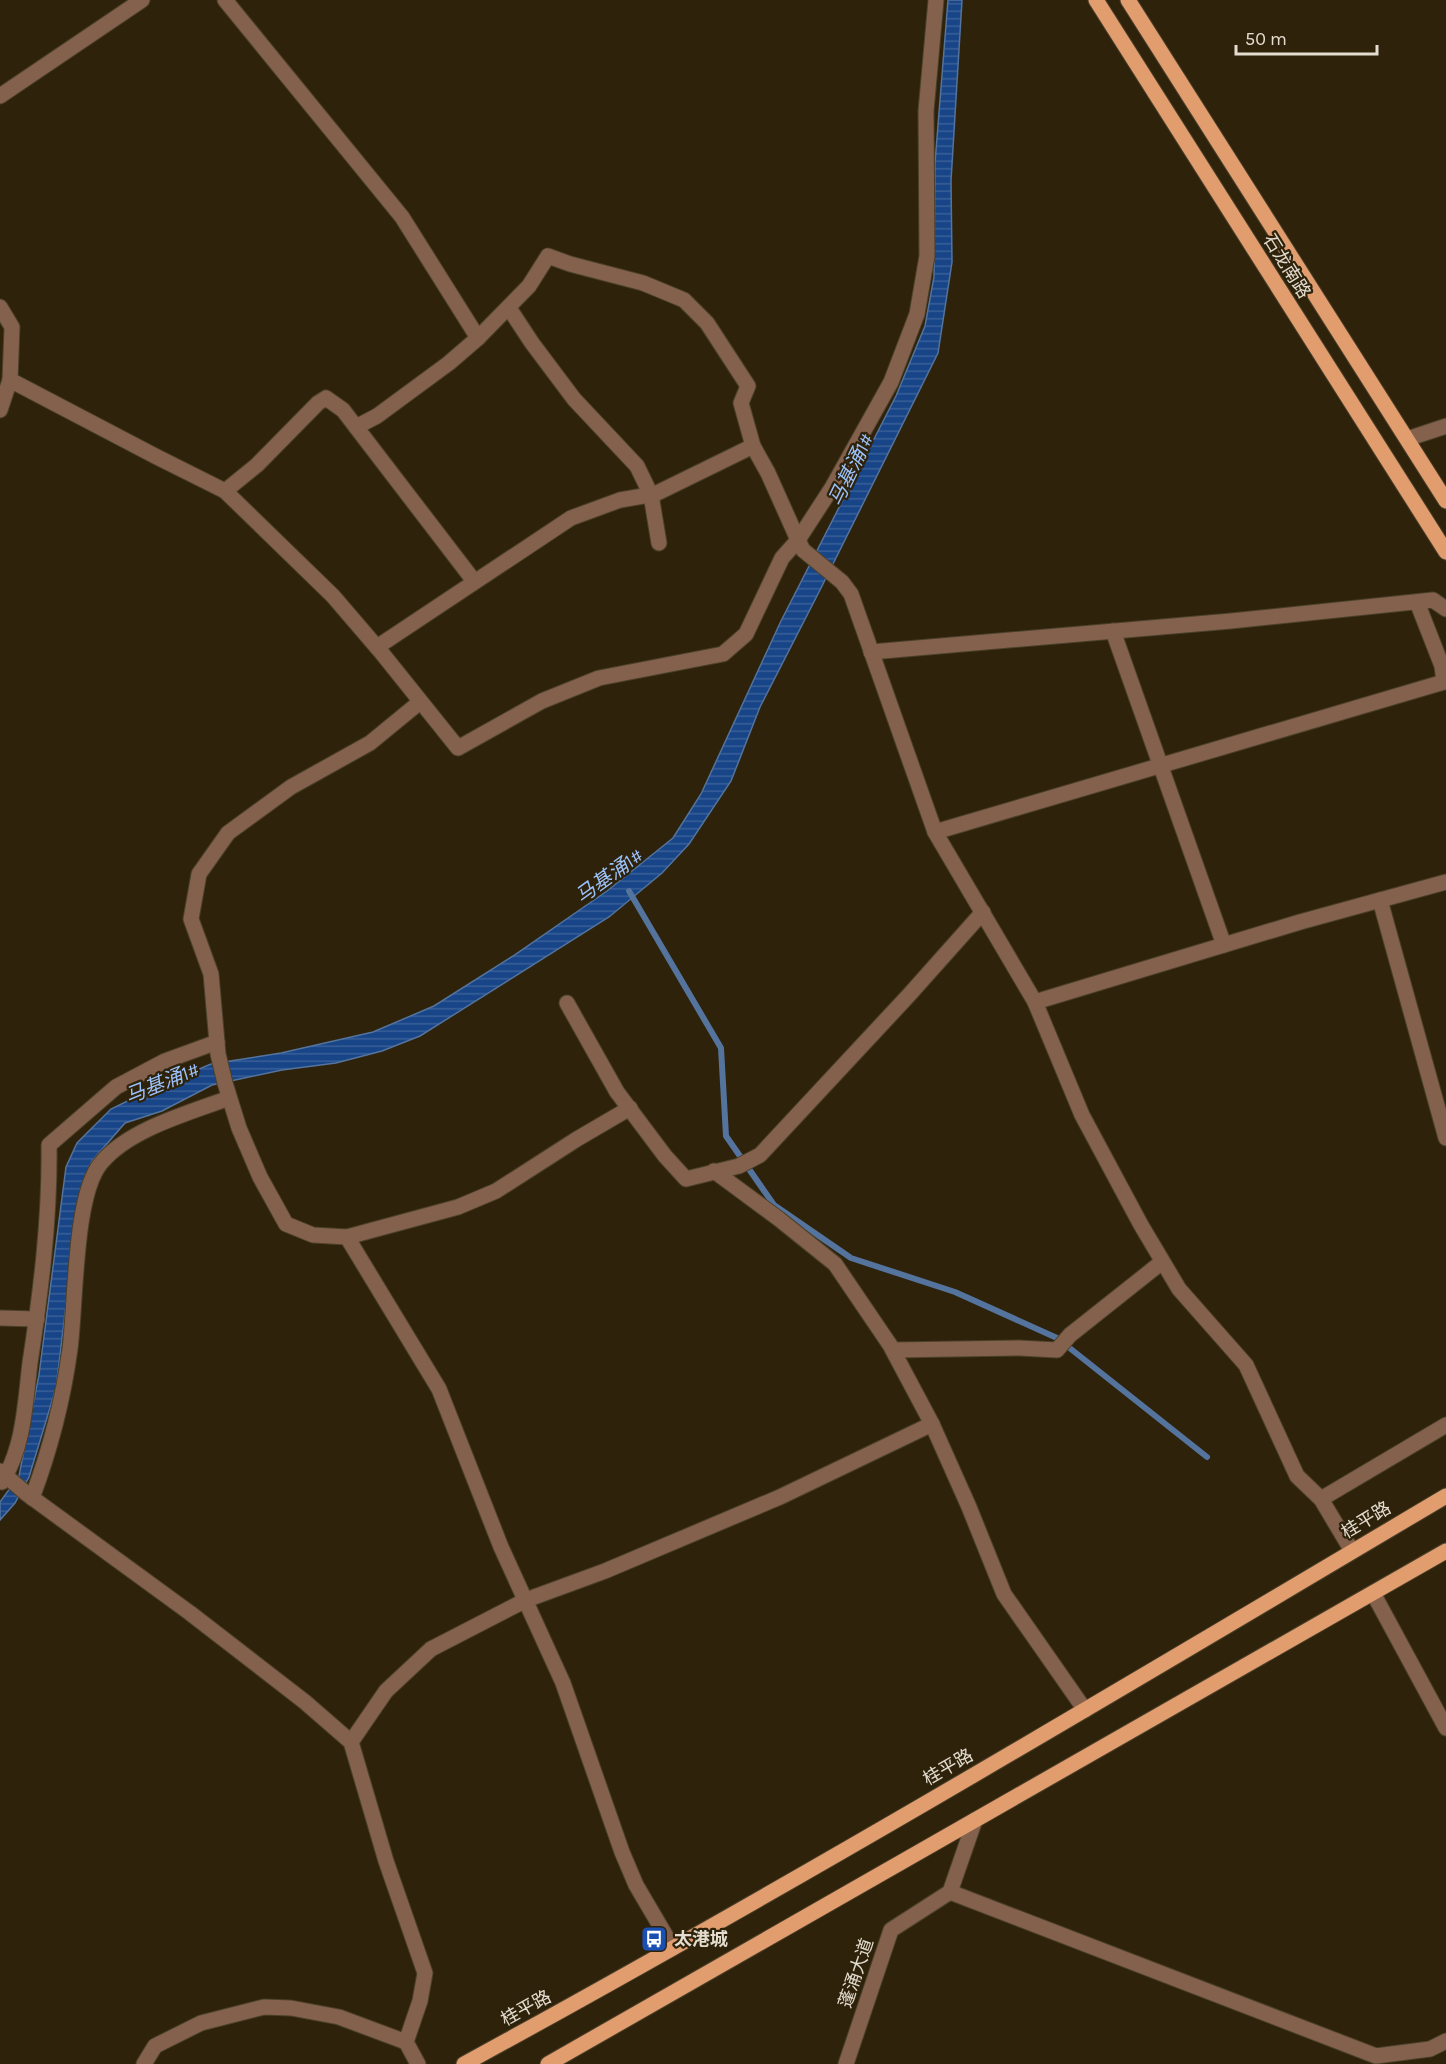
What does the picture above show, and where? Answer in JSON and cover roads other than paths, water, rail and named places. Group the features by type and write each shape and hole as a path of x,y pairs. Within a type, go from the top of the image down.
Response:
{"main road":[{"name":"石龙南路","path":"1096,0 1446,552"},
{"name":"石龙南路","path":"1128,0 1446,501"},
{"name":"桂平路","path":"464,2064 674,1948 1085,1710 1446,1496"},
{"path":"549,2064 1446,1551"}],"street":[{"path":"0,96 142,0"},
{"path":"225,0 402,217 478,338"},
{"path":"10,380 225,490 333,596 458,748 542,701 599,678 723,654 746,634 782,558 800,545 891,382 917,314 927,256 926,111 936,0"},
{"path":"356,427 377,416 449,363 478,338 529,286 548,256 643,283 684,300 707,323 748,386 741,403 753,446 768,473 800,545 842,582 851,594 935,832 1035,1002 1082,1115 1162,1262 1179,1289 1246,1365 1297,1476 1321,1499 1352,1551"},
{"path":"0,307 12,327 10,380 0,410"},
{"path":"509,308 574,399 637,466 651,495 659,543"},
{"path":"225,490 257,465 326,398 343,410 474,581"},
{"path":"1407,439 1446,426"},
{"path":"376,646 572,518 620,500 651,495 753,446"},
{"path":"871,652 1433,600 1446,609"},
{"path":"935,832 1444,682 1442,666 1417,602"},
{"path":"1113,631 1224,945"},
{"path":"420,702 370,743 291,788 228,833 199,874 191,919 211,974 218,1048 227,1091 239,1128 260,1177 286,1224 313,1235 347,1237 458,1207 496,1191 630,1108"},
{"path":"1035,1002 1446,882"},
{"path":"1380,900 1446,1138"},
{"path":"567,1003 617,1092 665,1156 686,1179 739,1166 760,1155 983,912"},
{"path":"218,1048 165,1061 116,1087 49,1145 47,1228 37,1319 20,1442 4,1479 190,1613 304,1702 351,1742 386,1861 425,1973 420,2001 406,2042"},
{"path":"30,1496 45,1464 60,1407 70,1348 83,1211 89,1183 101,1162 136,1133 227,1091"},
{"path":"714,1171 835,1264 893,1350 932,1424 1004,1594 1085,1710"},
{"path":"347,1237 439,1389 501,1547 563,1683 622,1852 636,1885 674,1948"},
{"path":"893,1350 1008,1348 1057,1350 1070,1335 1162,1262"},
{"path":"0,1318 37,1319"},
{"path":"351,1742 386,1691 430,1649 526,1600 605,1571 780,1497 932,1424"},
{"path":"1321,1499 1446,1425"},
{"path":"1373,1593 1446,1728"},
{"path":"975,1820 950,1892 1376,2056 1430,2049 1446,2040"},
{"name":"蓬涌大道","path":"846,2064 891,1930 950,1892"},
{"path":"144,2064 155,2046 201,2023 264,2007 291,2008 339,2017 406,2042 418,2064"}],"water":[{"path":"948,0 962,0 951,181 952,262 938,353 760,707 731,781 689,844 662,873 609,917 420,1036 382,1051 336,1063 282,1070 212,1085 162,1111 125,1123 92,1161 80,1190 56,1388 29,1477 15,1503 0,1520 0,1502 19,1476 39,1375 66,1167 77,1143 111,1109 211,1064 281,1053 373,1032 434,1006 513,956 607,891 673,838 701,794 781,621 896,396 925,326 934,277 935,163"}],"waterway":[{"path":"629,891 721,1048 726,1136 774,1205 851,1258 955,1292 1057,1338 1207,1457"}],"place":[{"name":"太港城","path":"654,1939"}],"water label":[{"name":"马基涌1#","path":"851,470"},
{"name":"马基涌1#","path":"609,876"},
{"name":"马基涌1#","path":"162,1083"}]}
